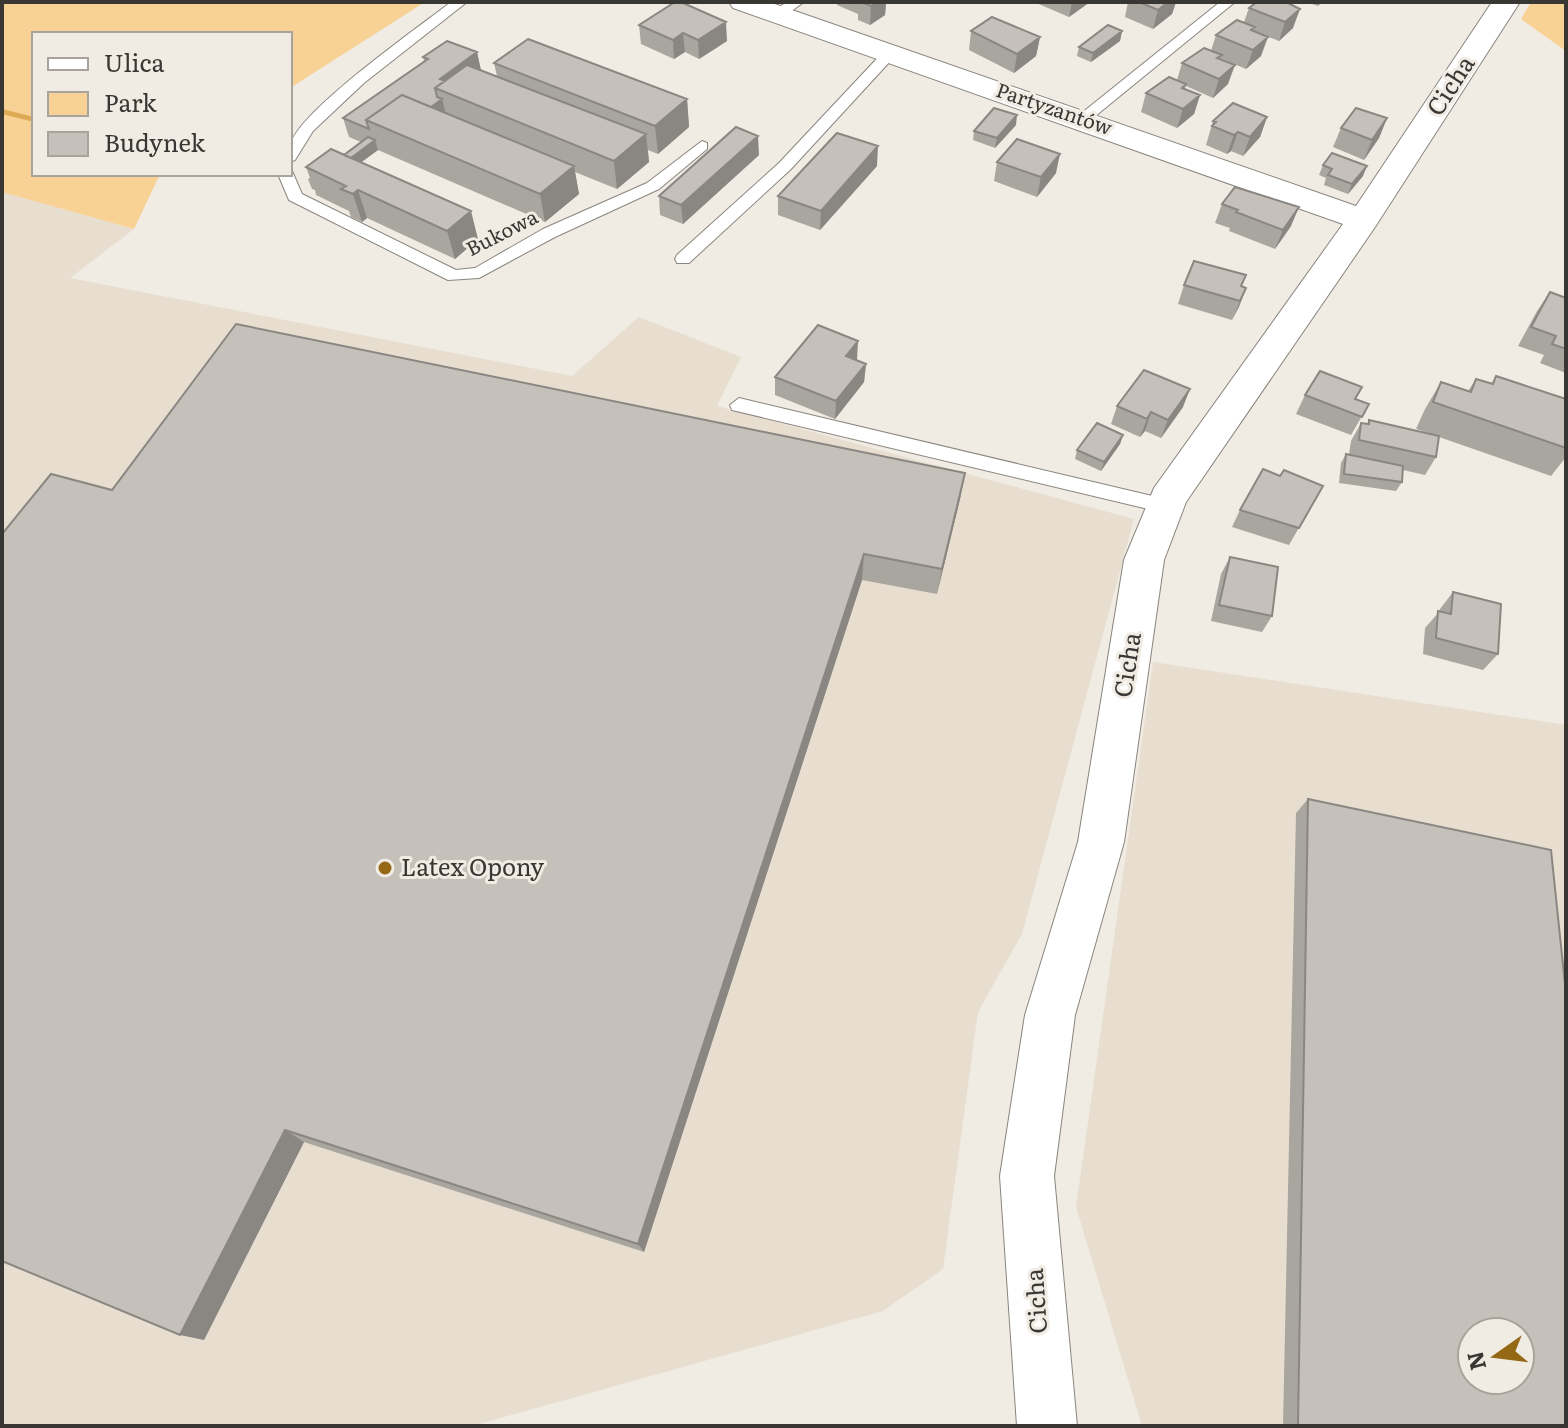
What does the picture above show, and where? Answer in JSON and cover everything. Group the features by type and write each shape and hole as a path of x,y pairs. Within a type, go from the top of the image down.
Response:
{"street":[{"name":"Partyzantów","path":"743,2 788,8 890,53 1363,220"},
{"name":"Cicha","path":"1047,1426 1027,1176 1050,1015 1101,842 1144,560 1165,506 1363,220 1506,2"}],"lane":[{"path":"292,154 307,128 359,80 460,2"},
{"path":"1083,119 1228,2"},
{"path":"683,259 785,166 890,53"},
{"name":"Bukowa","path":"287,176 295,197 454,276 479,273 549,233 653,186 702,146"},
{"path":"739,405 1165,506"}],"shaded area":[{"path":"2,192 134,229 70,278 572,376 639,317 741,357 717,406 1134,519 1022,934 978,1012 943,1269 883,1311 472,1426 2,1426"},
{"path":"1153,662 1566,725 1566,1426 1142,1426 1076,1207"}],"green space":[{"path":"2,2 425,2 292,87 292,32 32,32 32,176 159,176 134,229 2,192"},
{"path":"1531,2 1566,2 1566,51 1521,19"}],"building":[{"path":"675,2 726,22 698,40 683,33 673,40 639,25"},
{"path":"1139,2 1168,2 1158,10"},
{"path":"1257,2 1286,2 1300,9 1285,22 1249,8"},
{"path":"992,17 1040,37 1017,54 971,31"},
{"path":"1237,20 1255,27 1251,30 1268,37 1253,50 1216,35"},
{"path":"1108,25 1122,31 1093,53 1079,47"},
{"path":"528,39 687,99 655,126 494,63"},
{"path":"447,41 477,52 440,79 445,81 435,88 437,97 442,99 431,107 402,95 366,120 369,129 343,118 428,59 423,57"},
{"path":"1204,48 1222,55 1217,58 1235,65 1219,79 1182,63"},
{"path":"467,65 646,134 614,161 435,88"},
{"path":"1169,77 1186,84 1182,88 1200,95 1183,109 1146,93"},
{"path":"402,95 574,166 540,194 366,120"},
{"path":"1233,103 1267,117 1250,137 1238,132 1234,135 1212,126 1216,122 1213,121"},
{"path":"994,108 1017,115 997,138 974,131"},
{"path":"1356,108 1387,118 1372,140 1341,128"},
{"path":"736,127 758,136 681,205 659,196"},
{"path":"837,133 878,146 821,211 778,196"},
{"path":"368,137 375,140 351,158 344,155"},
{"path":"1017,139 1060,154 1041,177 997,162"},
{"path":"331,149 471,211 447,231 358,190 353,194 341,189 346,186 306,167"},
{"path":"1332,153 1367,166 1352,184 1328,175 1332,169 1323,165"},
{"path":"1235,187 1299,207 1283,230 1222,204"},
{"path":"1194,261 1246,275 1241,286 1246,288 1240,301 1184,285"},
{"path":"1550,292 1566,298 1566,349 1552,344 1556,336 1531,327"},
{"name":"Latex Opony","path":"236,324 965,473 942,569 864,554 638,1244 285,1130 180,1335 2,1261 2,534 51,474 112,490"},
{"path":"818,325 858,341 846,356 866,364 836,401 775,377"},
{"path":"1144,370 1190,389 1168,420 1151,412 1147,419 1117,406"},
{"path":"1320,371 1362,387 1355,399 1369,404 1362,417 1305,395"},
{"path":"1496,376 1566,399 1566,448 1433,402 1441,382 1471,392 1476,379 1493,384"},
{"path":"1369,420 1439,436 1436,457 1359,440 1361,423 1369,424"},
{"path":"1097,423 1123,435 1104,462 1077,450"},
{"path":"1346,454 1403,466 1402,482 1344,474"},
{"path":"1263,469 1280,476 1284,470 1323,486 1299,528 1240,510"},
{"path":"1230,557 1278,567 1272,616 1219,605"},
{"path":"1453,592 1501,604 1498,654 1436,638 1438,611 1451,614"},
{"path":"1308,799 1551,850 1566,994 1566,1426 1298,1426"}],"waterway":[{"path":"2,111 32,119"}],"place":[{"name":"Latex Opony","path":"385,868"}]}
